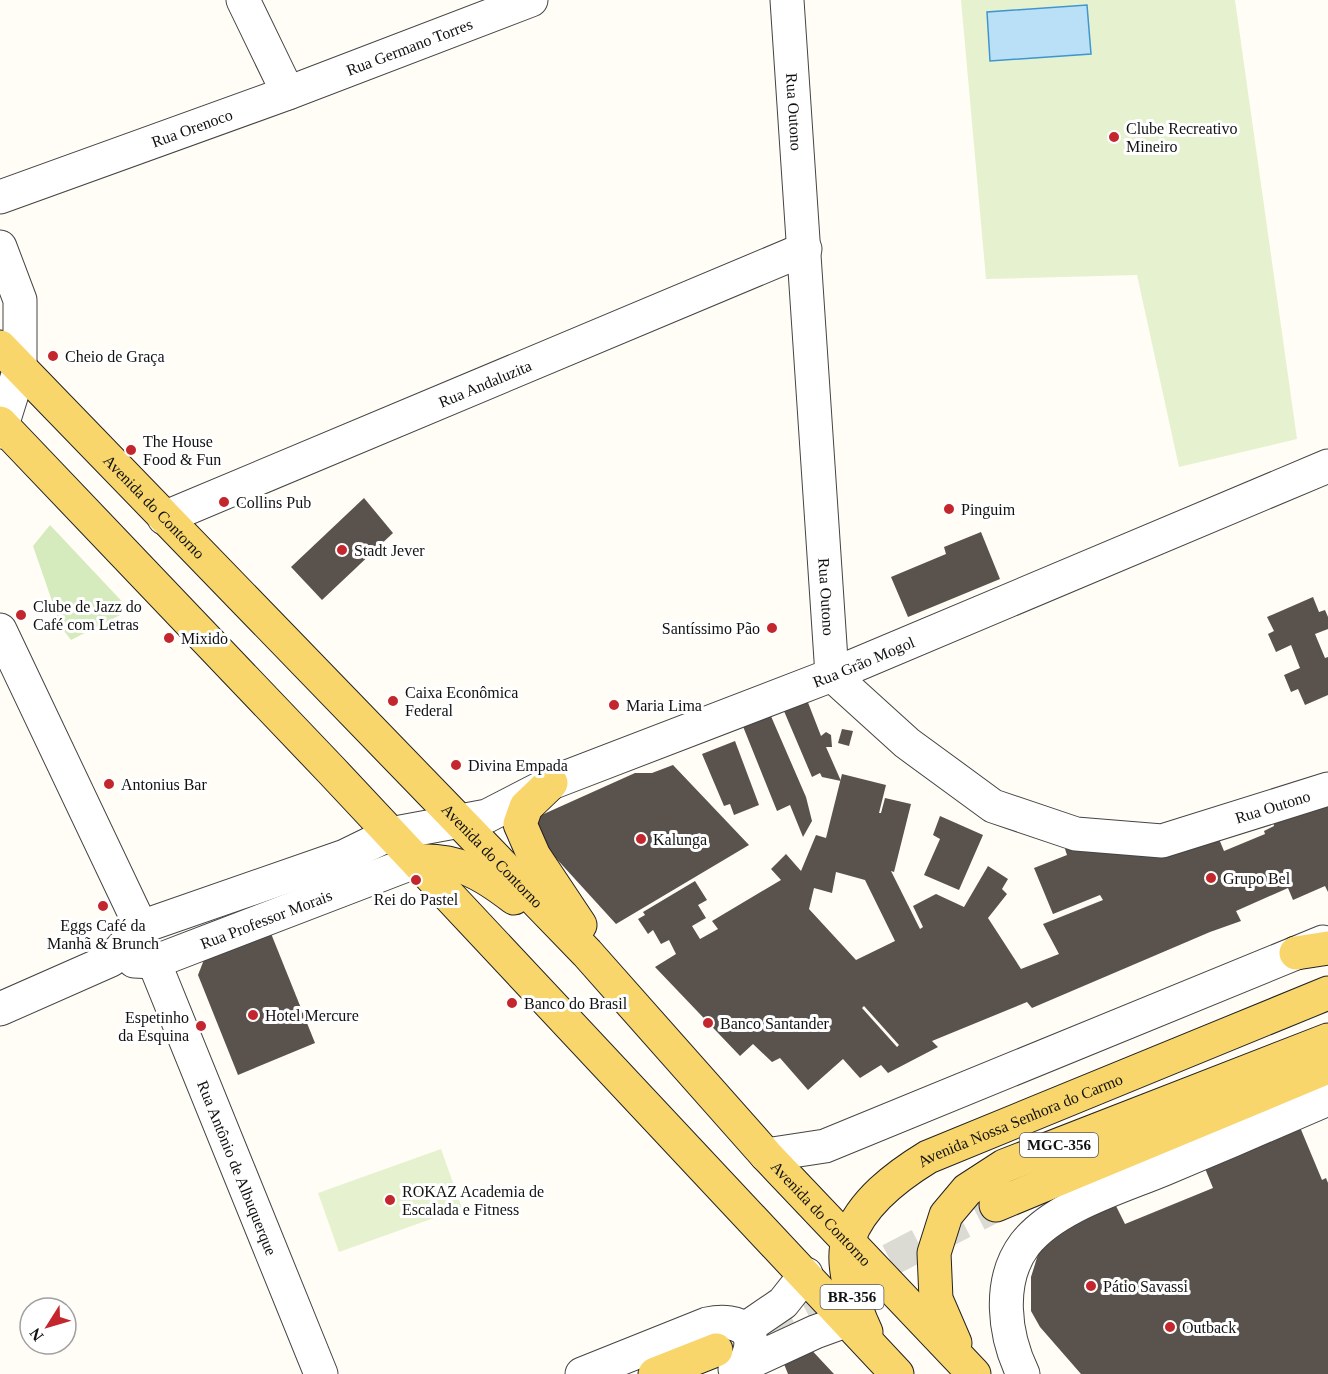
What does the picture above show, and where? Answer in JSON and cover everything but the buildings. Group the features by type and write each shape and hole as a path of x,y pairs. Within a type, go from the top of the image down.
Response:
{"main road":[{"name":"Avenida do Contorno","path":"10,357 458,823 587,953 766,1155 968,1368"},
{"path":"1,427 417,861 806,1274 897,1374"},
{"path":"551,783 526,807 520,824 534,856 581,927 587,953"},
{"path":"417,861 441,860 490,879 544,927 587,953"},
{"path":"1296,953 1328,948"},
{"name":"Avenida Nossa Senhora do Carmo","path":"875,1350 854,1306 848,1267 848,1240 864,1210 900,1174 928,1156 1328,993"},
{"name":"MGC-356","path":"968,1368 936,1299 934,1253 946,1215 967,1190 1004,1166 1328,1040"},
{"path":"996,1204 1328,1067"},
{"path":"655,1374 727,1363"}],"street":[{"path":"243,0 288,93"},
{"name":"Rua Outono","path":"787,0 832,675 907,743 993,806 1076,834 1162,841 1328,789"},
{"name":"Rua Germano Torres","path":"288,93 528,1"},
{"name":"Rua Orenoco","path":"0,197 288,93"},
{"path":"0,247 20,300 1,427"},
{"name":"Rua Andaluzita","path":"164,518 805,249"},
{"name":"Rua Grão Mogol","path":"390,834 487,816 551,783 832,675 1327,469"},
{"path":"0,630 141,927"},
{"name":"Rua Professor Morais","path":"0,1009 111,960 141,927 345,856 390,834"},
{"name":"Rua Professor Morais","path":"111,960 154,962 417,861"},
{"path":"766,1155 825,1146 1328,940"},
{"name":"Rua Antônio de Albuquerque","path":"154,962 321,1374"},
{"path":"1023,1374 1017,1361 1006,1315 1009,1275 1025,1244 1062,1212 1328,1099"},
{"path":"745,1329 759,1322 783,1303 806,1274"},
{"path":"727,1363 848,1320"},
{"path":"582,1374 707,1324 727,1321 737,1323 745,1329 752,1339 753,1348 727,1363"}],"green space":[{"name":"Clube Recreativo Mineiro","path":"961,0 1235,0 1297,439 1179,467 1137,275 986,279"},
{"path":"50,525 130,610 71,640 61,627 33,546"},
{"name":"ROKAZ Academia de Escalada e Fitness","path":"441,1149 462,1208 339,1252 318,1193"}],"water":[{"path":"1087,5 1091,54 990,61 987,12"}],"tunnel":[{"path":"716,1350 996,1205"}],"place":[{"name":"Clube Recreativo Mineiro","path":"1114,137"},
{"name":"Cheio de Graça","path":"53,356"},
{"name":"The House Food & Fun","path":"131,450"},
{"name":"Collins Pub","path":"224,502"},
{"name":"Pinguim","path":"949,509"},
{"name":"Stadt Jever","path":"342,550"},
{"name":"Clube de Jazz do Café com Letras","path":"21,615"},
{"name":"Santíssimo Pão","path":"772,628"},
{"name":"Mixido","path":"169,638"},
{"name":"Caixa Econômica Federal","path":"393,701"},
{"name":"Maria Lima","path":"614,705"},
{"name":"Divina Empada","path":"456,765"},
{"name":"Antonius Bar","path":"109,784"},
{"name":"Kalunga","path":"641,839"},
{"name":"Grupo Bel","path":"1211,878"},
{"name":"Rei do Pastel","path":"416,880"},
{"name":"Eggs Café da Manhã & Brunch","path":"103,906"},
{"name":"Banco do Brasil","path":"512,1003"},
{"name":"Hotel Mercure","path":"253,1015"},
{"name":"Banco Santander","path":"708,1023"},
{"name":"Espetinho da Esquina","path":"201,1026"},
{"name":"ROKAZ Academia de Escalada e Fitness","path":"390,1200"},
{"name":"Pátio Savassi","path":"1091,1286"},
{"name":"Outback","path":"1170,1327"}]}
